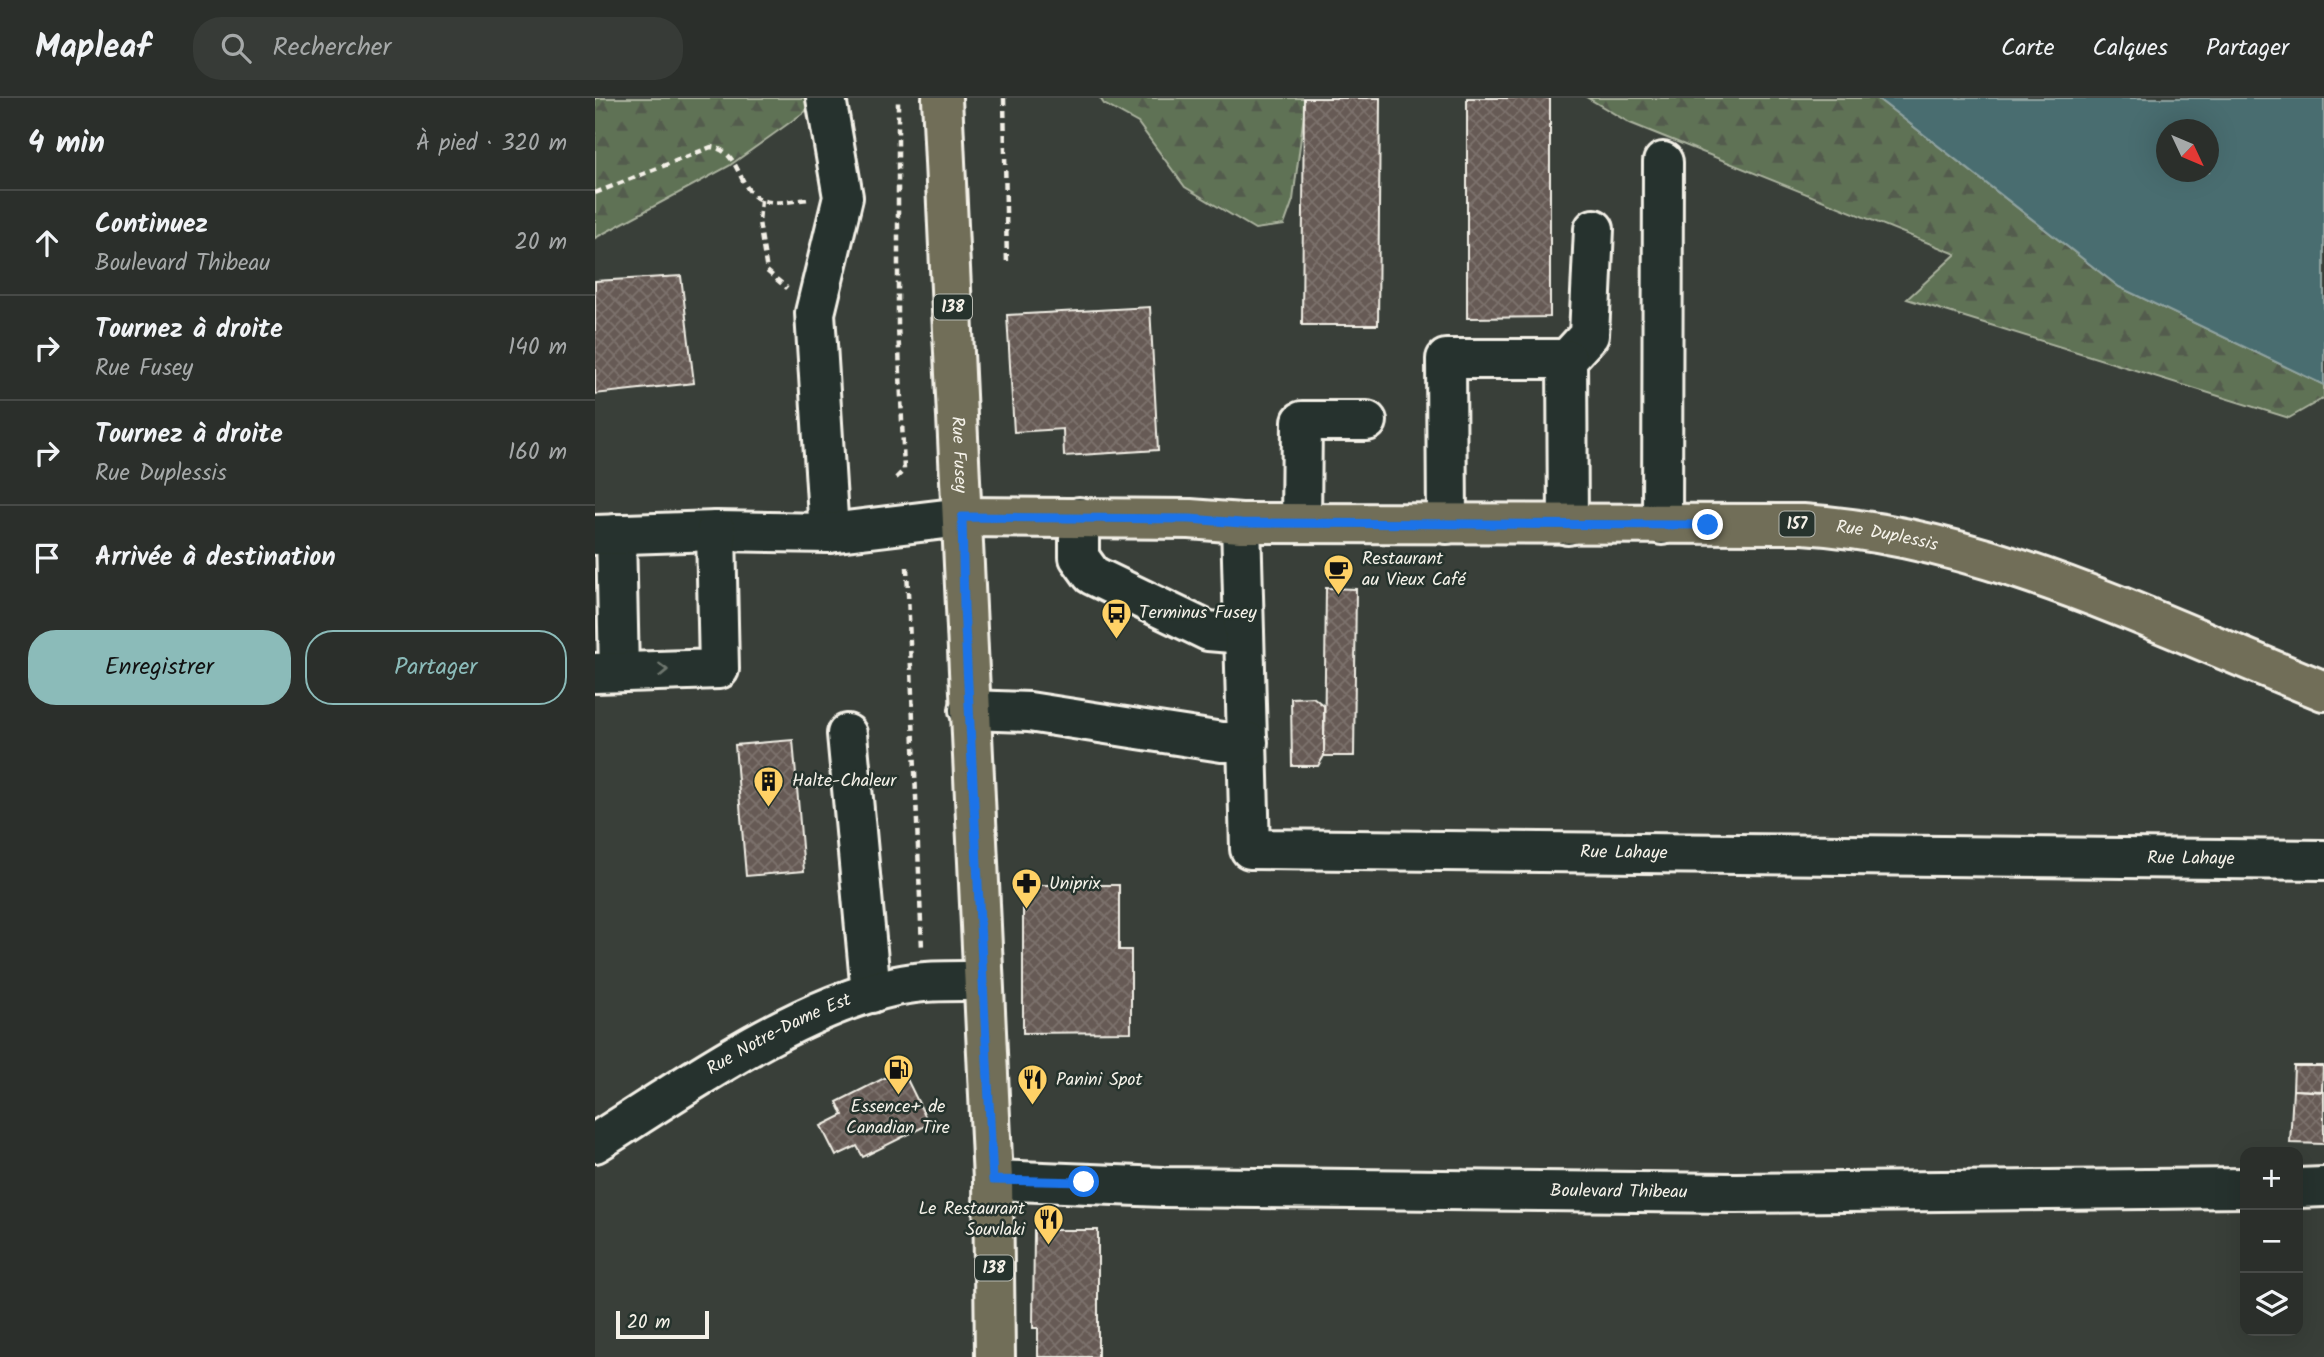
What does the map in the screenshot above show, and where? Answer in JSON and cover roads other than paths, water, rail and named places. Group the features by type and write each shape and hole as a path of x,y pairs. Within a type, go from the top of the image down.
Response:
{"main road":[{"name":"Rue Fusey","path":"942,98 981,981 993,1180 995,1357"},
{"name":"Rue Duplessis","path":"962,517 1190,519 1241,523 1830,526 1882,532 1991,561 2078,592 2324,691"}],"street":[{"path":"825,98 843,197 815,313 829,533"},
{"path":"1661,524 1664,162"},
{"path":"1568,525 1567,359 1589,335 1594,229"},
{"path":"1447,524 1446,359 1567,359"},
{"path":"1301,523 1302,421 1367,421"},
{"path":"716,531 719,669 607,672 605,534 716,531 829,533 962,517"},
{"path":"1079,517 1079,557 1093,575 1208,631 1244,634"},
{"name":"Rue Lahaye","path":"1241,523 1250,849 2324,860"},
{"path":"969,710 1029,712 1221,742 1248,742"},
{"path":"847,734 871,993"},
{"name":"Rue Notre-Dame Est","path":"595,1143 748,1049 807,1019 871,993 923,982 981,981"},
{"name":"Boulevard Thibeau","path":"993,1180 1163,1187 1735,1193 2240,1188"},
{"path":"2303,1188 2324,1187"}],"water":[{"path":"1877,98 2324,98 2324,385 2119,287"}],"place":[{"name":"Restaurant au Vieux Café","path":"1339,596"},
{"name":"Terminus Fusey","path":"1116,640"},
{"name":"Halte-Chaleur","path":"769,808"},
{"name":"Uniprix","path":"1026,911"},
{"name":"Essence+ de Canadian Tire","path":"898,1096"},
{"name":"Panini Spot","path":"1033,1107"},
{"name":"Le Restaurant Souvlaki","path":"1048,1246"}]}
